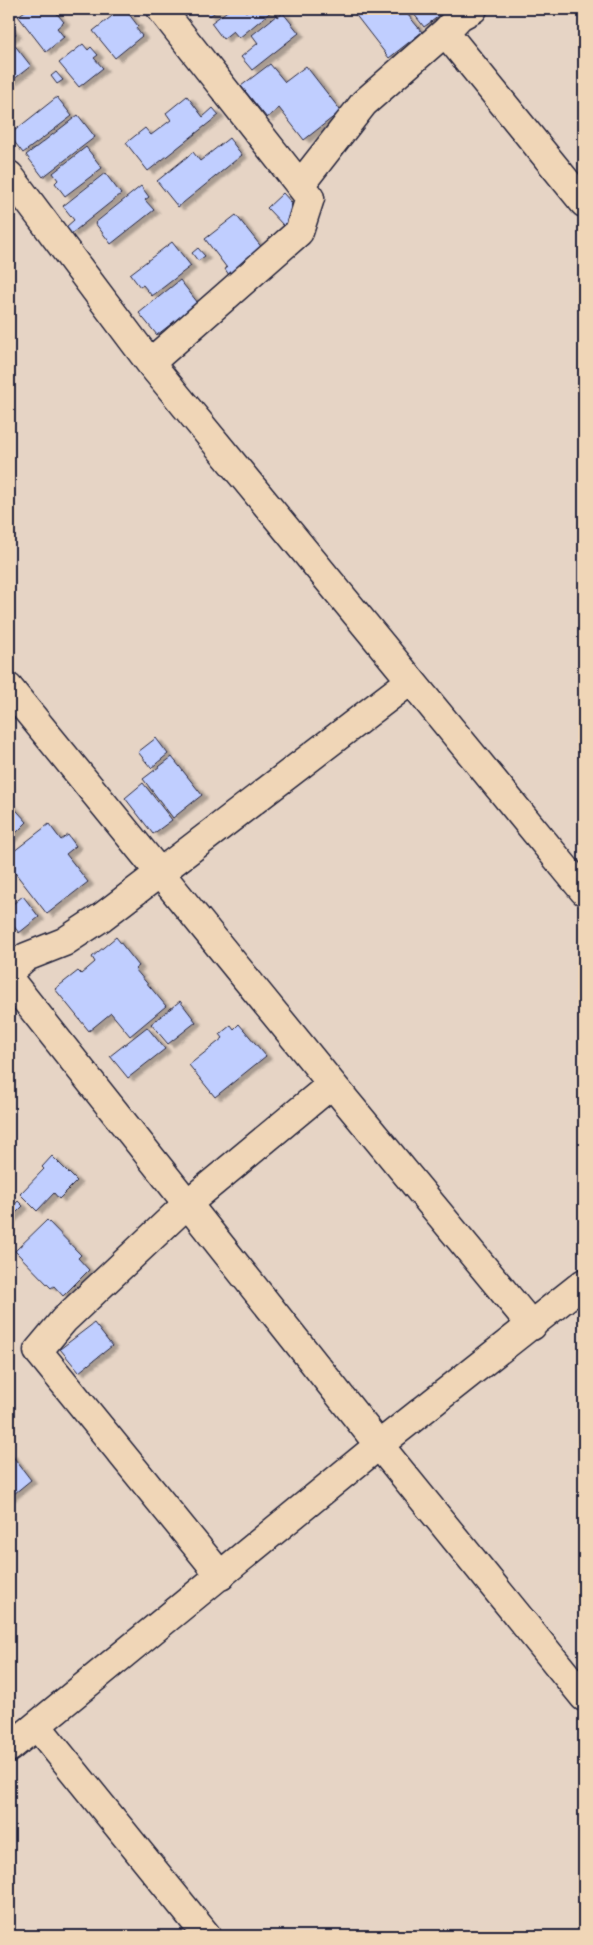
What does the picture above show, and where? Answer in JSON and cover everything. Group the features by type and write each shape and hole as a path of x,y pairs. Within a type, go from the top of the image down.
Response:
{"street":[{"path":"150,363 299,232 310,198 161,9"},
{"path":"300,185 364,103 445,32 460,16 473,9"},
{"path":"445,32 584,203"},
{"path":"9,175 150,363 584,891"},
{"path":"9,972 26,957 64,942 102,917 410,681"},
{"path":"9,688 532,1326"},
{"path":"9,979 379,1445 584,1697"},
{"path":"221,1576 38,1351 64,1320 187,1204 332,1084"},
{"path":"9,1748 379,1445 584,1283"},
{"path":"37,1726 206,1936"}],"building":[{"path":"28,9 53,9 64,22 57,28 64,37 46,52 18,16"},
{"path":"121,9 125,9 138,26 136,28 142,36 115,58 93,31"},
{"path":"204,9 219,9 210,16"},
{"path":"230,9 243,9 246,12 249,9 273,10 239,38 233,31 223,39 211,23"},
{"path":"351,9 403,9 422,32 389,58"},
{"path":"410,9 433,9 439,16 424,27"},
{"path":"283,13 299,33 252,70 241,57 258,43 252,35 277,15 278,17"},
{"path":"9,25 16,34 9,40"},
{"path":"13,43 31,66 9,83 9,46"},
{"path":"83,44 88,50 91,47 98,55 94,58 103,68 79,87 59,63"},
{"path":"270,64 285,82 306,66 341,111 304,140 279,108 267,118 241,86"},
{"path":"56,72 63,80 57,84 51,76"},
{"path":"187,96 203,117 213,108 219,115 148,171 126,143 145,128 151,135 171,120 166,113"},
{"path":"57,97 72,116 23,153 9,135"},
{"path":"78,115 95,137 43,177 26,155"},
{"path":"229,138 242,155 178,207 157,181 193,152 200,161"},
{"path":"86,147 102,168 65,196 55,183 58,180 53,173"},
{"path":"105,173 121,194 71,234 66,227 74,220 63,206"},
{"path":"141,186 149,197 145,200 154,210 111,244 95,223"},
{"path":"283,193 292,203 285,227 267,208"},
{"path":"236,215 263,249 229,275 225,269 227,268 205,239"},
{"path":"172,242 191,266 152,296 143,285 140,287 130,274"},
{"path":"198,248 205,256 198,261 192,253"},
{"path":"180,280 198,303 157,335 139,313"},
{"path":"156,738 168,754 151,768 138,752"},
{"path":"172,757 202,795 173,818 143,779"},
{"path":"143,783 172,820 153,834 125,798"},
{"path":"9,802 27,822 9,840"},
{"path":"49,824 61,840 68,835 76,846 66,854 88,882 47,914 9,865 9,855"},
{"path":"23,896 39,917 19,933 9,920 9,907"},
{"path":"116,937 139,966 135,969 166,1006 130,1036 111,1013 89,1031 55,989 78,971 81,974 95,962 92,957"},
{"path":"180,1001 196,1022 168,1044 151,1024"},
{"path":"239,1024 266,1056 215,1097 189,1065 223,1038 220,1034 231,1025 234,1029"},
{"path":"147,1027 165,1049 128,1078 110,1056"},
{"path":"52,1156 77,1181 59,1199 54,1193 37,1211 20,1194 44,1169 42,1167"},
{"path":"18,1201 23,1206 9,1220 9,1211"},
{"path":"47,1220 81,1255 78,1258 89,1270 63,1296 54,1286 51,1288 15,1251"},
{"path":"94,1323 112,1346 79,1372 60,1349"},
{"path":"11,1454 31,1480 9,1498 9,1455"}]}
